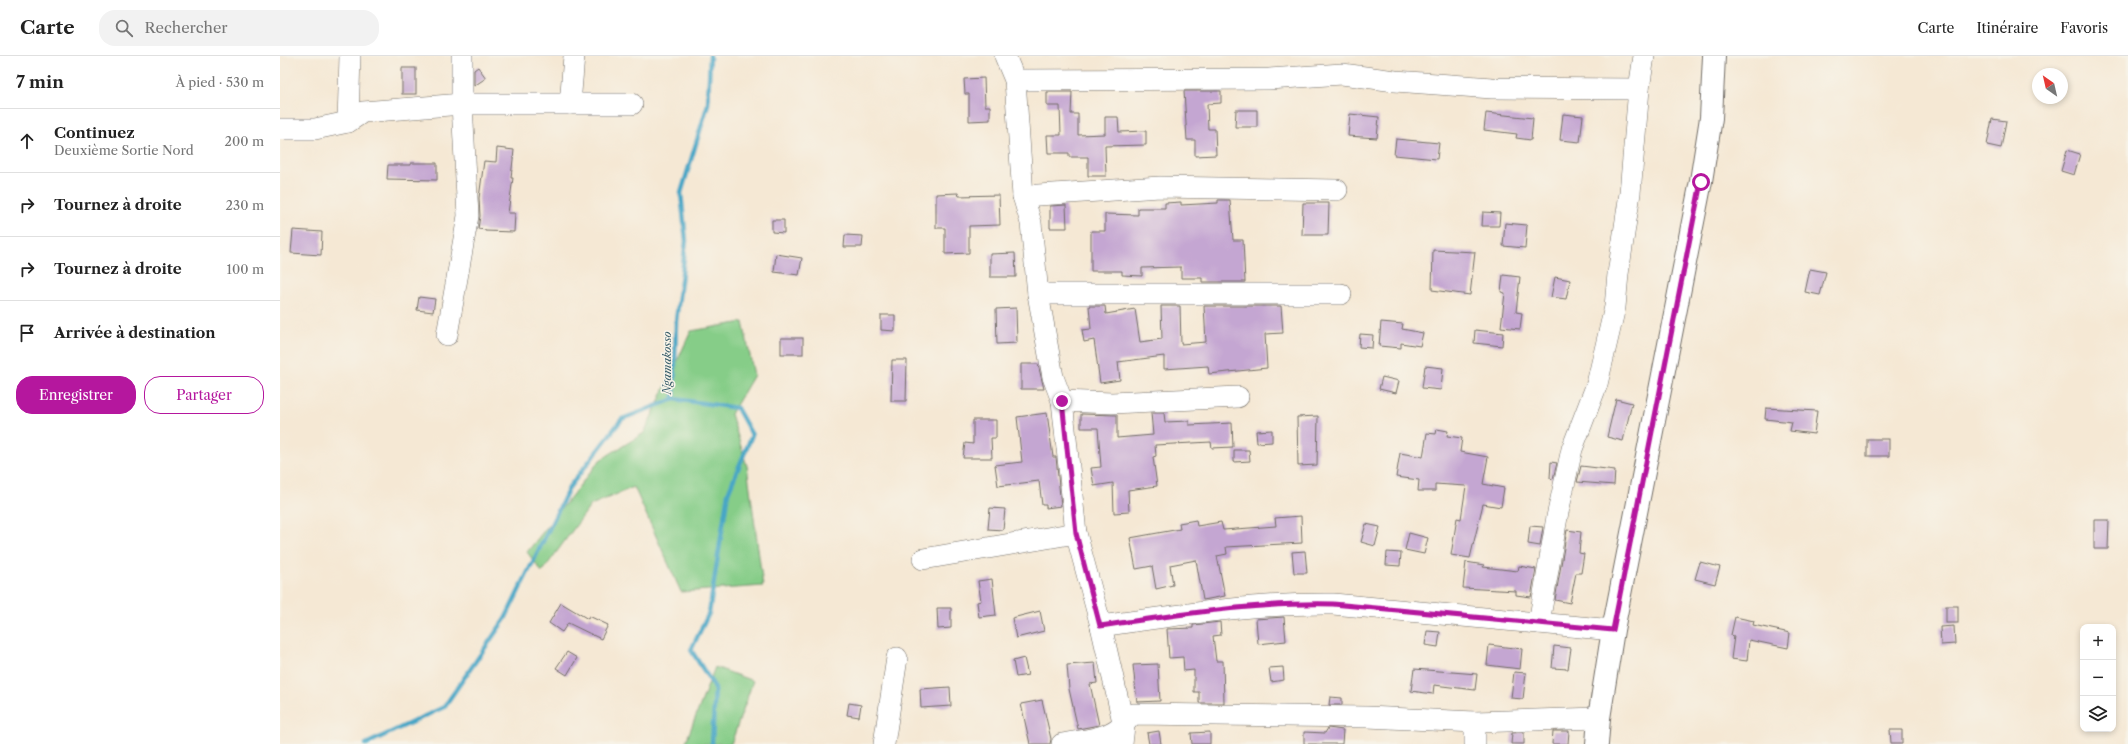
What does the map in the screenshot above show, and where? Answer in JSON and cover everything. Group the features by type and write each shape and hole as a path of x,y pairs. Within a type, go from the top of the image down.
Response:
{"main road":[{"path":"1597,744 1598,718 1613,630 1701,182 1711,118 1714,56"}],"street":[{"path":"348,122 350,56"},
{"path":"448,335 468,216 462,104 462,56"},
{"path":"570,104 574,56"},
{"path":"1005,56 1015,80 1023,196 1031,223 1038,294 1053,377 1062,401 1076,533 1100,626 1123,735"},
{"path":"1539,623 1553,540 1572,449 1597,384 1614,314 1630,193 1639,89 1644,56"},
{"path":"1015,80 1269,78 1342,74 1492,88 1639,89"},
{"path":"280,129 315,129 348,122 363,112 462,104 632,104"},
{"path":"1023,196 1160,187 1337,190"},
{"path":"1038,294 1341,294"},
{"path":"1062,401 1112,403 1238,397"},
{"path":"923,559 1076,533"},
{"path":"1100,626 1223,609 1292,603 1333,604 1613,630"},
{"path":"884,744 897,658"},
{"path":"1123,735 1133,714 1367,717 1475,722 1598,718"},
{"path":"1475,722 1475,744"},
{"path":"1062,744 1108,736 1123,735"}],"green space":[{"path":"743,322 754,375 731,414 747,466 763,586 681,592 634,487 591,505 542,572 527,552 600,460 644,433 691,331"},
{"path":"715,667 753,681 731,744 685,744"}],"building":[{"path":"478,67 486,78 474,86 474,70"},
{"path":"402,68 416,68 416,94 402,94"},
{"path":"984,78 985,106 990,106 990,120 969,121 969,94 965,94 964,79"},
{"path":"1184,91 1221,91 1221,103 1207,104 1208,129 1215,129 1216,155 1195,156 1195,140 1187,140"},
{"path":"1047,92 1072,92 1071,114 1078,114 1078,135 1105,134 1105,117 1118,117 1119,132 1146,131 1146,145 1105,146 1106,176 1088,176 1088,157 1069,157 1069,153 1048,153 1047,135 1061,135 1060,106 1047,106"},
{"path":"1236,110 1257,110 1257,127 1235,127"},
{"path":"1486,113 1533,118 1531,140 1516,138 1517,134 1484,130"},
{"path":"1350,114 1379,117 1377,138 1348,136"},
{"path":"1563,114 1583,116 1580,142 1560,140"},
{"path":"1992,119 2006,121 2001,148 1987,145"},
{"path":"1396,139 1439,143 1437,159 1394,155"},
{"path":"497,148 514,150 511,178 513,178 508,213 515,213 514,232 485,231 478,229 480,216 479,198 484,161 496,162"},
{"path":"2067,150 2080,154 2074,175 2061,171"},
{"path":"411,163 437,163 437,180 387,179 388,165 411,165"},
{"path":"958,193 959,196 999,195 1000,225 969,226 969,253 945,254 945,228 936,228 936,194"},
{"path":"1218,200 1230,200 1233,240 1243,240 1245,282 1202,282 1202,278 1181,278 1181,267 1142,268 1142,276 1122,275 1122,271 1091,271 1091,231 1105,231 1105,214 1138,215 1138,208 1165,208 1165,203 1181,202 1181,205 1218,203"},
{"path":"1303,203 1329,203 1328,235 1302,235"},
{"path":"1066,205 1067,228 1050,228 1050,206"},
{"path":"1483,212 1500,213 1499,226 1482,226"},
{"path":"772,220 784,220 784,233 772,232"},
{"path":"1505,223 1527,225 1525,248 1503,246"},
{"path":"293,230 322,232 321,255 291,253"},
{"path":"845,235 863,236 862,247 844,247"},
{"path":"1433,250 1475,252 1470,295 1432,290"},
{"path":"1015,253 1016,277 990,277 990,254"},
{"path":"776,254 802,258 799,275 774,272"},
{"path":"1810,269 1826,272 1820,295 1805,292"},
{"path":"1503,275 1520,277 1516,312 1522,313 1520,329 1501,327 1505,293 1501,292"},
{"path":"1555,277 1570,280 1566,299 1551,297"},
{"path":"419,297 435,299 433,312 417,310"},
{"path":"1089,306 1105,306 1106,314 1135,309 1140,342 1162,339 1161,306 1180,306 1181,344 1206,342 1204,306 1281,306 1283,333 1265,334 1267,368 1209,374 1208,366 1164,369 1164,356 1118,362 1120,380 1100,383 1094,340 1084,342 1082,330 1091,329"},
{"path":"1016,308 1017,343 997,344 996,309"},
{"path":"881,315 895,315 895,331 881,330"},
{"path":"1381,322 1403,324 1402,329 1423,333 1420,346 1401,343 1401,348 1379,346"},
{"path":"1475,330 1503,333 1502,346 1474,343"},
{"path":"1360,334 1373,335 1372,348 1359,347"},
{"path":"781,338 803,338 803,354 781,354"},
{"path":"892,360 907,360 906,401 891,401"},
{"path":"1021,364 1038,364 1044,389 1021,389"},
{"path":"1425,366 1443,368 1441,390 1422,388"},
{"path":"1382,377 1399,381 1396,393 1379,389"},
{"path":"1616,399 1632,403 1623,441 1607,437"},
{"path":"1766,408 1817,411 1814,434 1790,431 1792,422 1765,419"},
{"path":"1047,413 1053,457 1056,457 1061,506 1046,508 1046,505 1042,505 1039,481 998,486 995,465 1022,462 1017,417"},
{"path":"1151,413 1164,413 1165,422 1189,421 1189,425 1232,423 1233,447 1212,448 1211,442 1155,445 1156,456 1153,457 1157,486 1128,490 1129,512 1114,513 1113,483 1094,486 1091,468 1101,467 1098,428 1081,428 1081,414 1117,415 1117,438 1153,435"},
{"path":"1318,416 1317,465 1298,466 1297,417"},
{"path":"973,420 996,420 996,438 991,438 992,458 963,458 965,443 973,444"},
{"path":"1437,429 1448,431 1447,436 1462,438 1460,452 1488,457 1483,484 1504,488 1501,507 1483,504 1470,558 1451,555 1457,518 1461,519 1466,486 1435,484 1435,491 1418,491 1419,480 1396,477 1400,453 1423,457 1427,433 1436,434"},
{"path":"1272,430 1272,442 1257,443 1256,431"},
{"path":"1867,439 1889,439 1889,456 1867,456"},
{"path":"1234,450 1249,450 1250,461 1234,462"},
{"path":"1551,462 1557,463 1553,479 1550,478"},
{"path":"1581,466 1615,470 1614,485 1577,482"},
{"path":"990,508 1005,509 1003,530 988,529"},
{"path":"1301,516 1302,543 1226,547 1227,554 1217,556 1225,596 1203,600 1196,560 1170,565 1173,585 1156,589 1152,566 1136,569 1130,538 1180,529 1179,523 1196,520 1197,526 1221,522 1223,530 1276,526 1275,518"},
{"path":"2094,520 2109,520 2108,549 2094,549"},
{"path":"1366,524 1380,527 1375,546 1361,542"},
{"path":"1530,526 1543,527 1540,546 1528,544"},
{"path":"1567,530 1581,532 1579,553 1584,554 1581,573 1576,573 1570,603 1555,600"},
{"path":"1409,533 1428,538 1424,554 1405,550"},
{"path":"1305,551 1307,573 1294,573 1292,552"},
{"path":"1387,552 1401,553 1400,566 1386,565"},
{"path":"1466,562 1484,565 1483,567 1518,571 1519,566 1536,569 1531,597 1516,595 1516,591 1463,588"},
{"path":"1700,562 1720,567 1715,584 1695,579"},
{"path":"992,579 996,615 979,617 977,602 981,601 978,581"},
{"path":"561,603 588,619 589,616 608,625 601,639 568,623 562,632 549,623"},
{"path":"1946,606 1958,606 1958,623 1946,623"},
{"path":"937,608 951,608 951,628 938,629"},
{"path":"1040,611 1044,631 1016,638 1012,618"},
{"path":"1284,617 1286,641 1258,644 1256,619"},
{"path":"1735,617 1754,621 1753,625 1790,633 1788,648 1749,640 1747,661 1731,659 1734,636 1731,635"},
{"path":"1220,622 1221,635 1213,636 1216,661 1223,661 1224,703 1199,703 1199,692 1194,692 1194,670 1184,671 1183,657 1169,658 1167,629 1193,628 1193,625"},
{"path":"1954,626 1955,644 1941,645 1940,627"},
{"path":"1427,631 1440,632 1438,647 1425,645"},
{"path":"1489,645 1522,649 1520,669 1487,665"},
{"path":"1554,646 1571,648 1568,669 1552,668"},
{"path":"567,652 577,658 567,675 556,668"},
{"path":"1024,658 1028,675 1016,677 1013,661"},
{"path":"1095,663 1097,683 1090,684 1099,725 1078,729 1069,689 1067,665"},
{"path":"1158,664 1160,701 1137,702 1133,665"},
{"path":"1283,667 1284,680 1271,682 1269,668"},
{"path":"1414,669 1477,674 1475,690 1434,685 1433,694 1411,691"},
{"path":"1514,672 1526,673 1523,699 1511,698"},
{"path":"950,687 951,706 921,708 920,689"},
{"path":"1330,697 1342,698 1342,705 1329,705"},
{"path":"1042,700 1051,739 1050,744 1030,744 1021,704"},
{"path":"849,703 861,705 859,717 847,715"},
{"path":"1328,728 1343,730 1342,744 1304,744 1304,732 1325,733"},
{"path":"1890,730 1902,730 1902,743 1891,743"},
{"path":"1159,731 1161,744 1149,744 1147,733"},
{"path":"1553,731 1569,731 1568,744 1552,744"},
{"path":"1210,732 1210,744 1192,744 1191,733"},
{"path":"1524,732 1524,744 1511,744 1512,733"}],"waterway":[{"name":"Ngamakosso","path":"710,56 708,104 681,193 686,241 676,321 674,399 737,408 752,435 728,493 709,613 691,650 715,688 712,744"},
{"path":"366,744 444,707 505,619 570,486 622,419 674,399"}],"route":[{"path":"1062,401 1076,533 1100,626 1256,605 1292,603 1333,604 1613,630 1701,182"}]}
